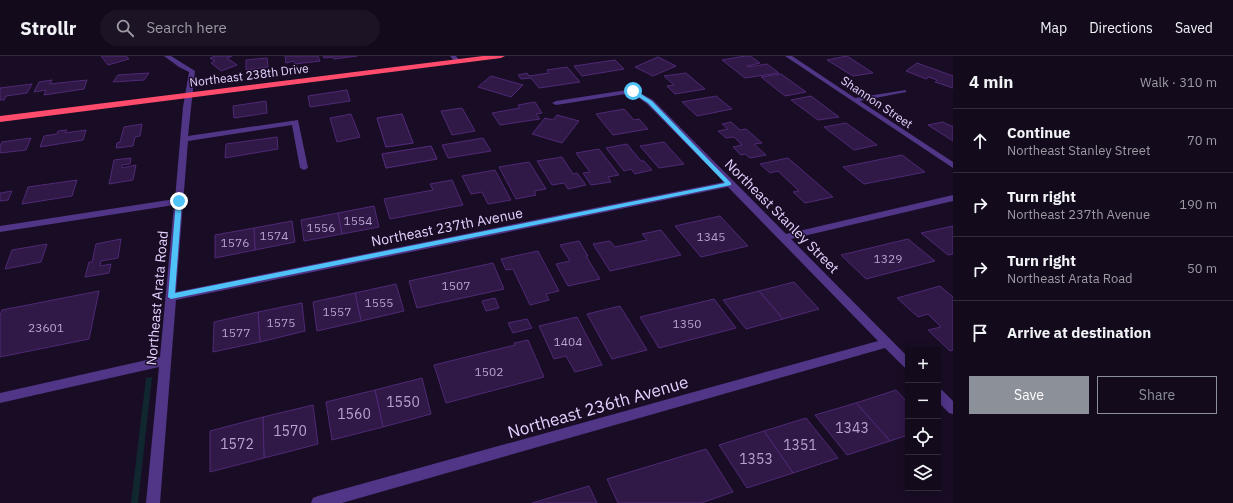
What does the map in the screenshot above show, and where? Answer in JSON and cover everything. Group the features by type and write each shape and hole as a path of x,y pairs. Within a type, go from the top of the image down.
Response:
{"highway":[{"name":"Northeast 238th Drive","path":"0,119 374,71 455,59 501,56"},
{"path":"374,71 414,58"}],"street":[{"name":"Northeast Arata Road","path":"153,503 189,95 184,75 168,56"},
{"name":"Shannon Street","path":"788,56 953,166"},
{"name":"Northeast Stanley Street","path":"556,103 633,91 650,102 729,184 905,361"},
{"path":"855,100 904,91"},
{"path":"185,139 295,122 304,168"},
{"name":"Northeast 237th Avenue","path":"171,297 729,184"},
{"path":"783,238 953,198"},
{"path":"0,229 179,201"},
{"name":"Northeast 236th Avenue","path":"318,503 887,344"},
{"path":"0,398 165,361"},
{"path":"941,397 953,409"}],"shaded area":[{"path":"152,377 138,503 131,503 146,378"}],"building":[{"path":"101,56 126,56 129,59 108,65"},
{"path":"215,56 232,56 227,58 237,65 221,71 211,63 215,61 210,58"},
{"path":"285,56 318,56 320,61 295,64 294,61 286,63"},
{"path":"323,56 357,56 334,59 333,57 324,58"},
{"path":"750,56 760,63 747,66 748,67 767,64 779,73 745,78 722,60"},
{"path":"847,56 873,73 853,76 827,60"},
{"path":"658,57 676,66 653,76 635,67"},
{"path":"267,58 268,67 246,70 246,60"},
{"path":"615,60 624,69 582,76 574,66"},
{"path":"917,63 953,76 953,88 935,82 937,80 929,77 926,79 906,71"},
{"path":"567,67 580,82 539,88 531,78 521,79 518,75 527,73 529,76 549,73 547,70"},
{"path":"149,73 144,80 113,82 118,75"},
{"path":"686,73 705,89 675,94 667,86 674,85 664,76"},
{"path":"781,74 806,92 785,96 761,77"},
{"path":"491,76 523,85 511,97 478,87"},
{"path":"52,80 50,84 87,80 84,89 44,95 46,90 34,92 39,82"},
{"path":"32,84 27,93 6,96 4,100 0,100 0,88"},
{"path":"347,90 350,101 310,107 308,96"},
{"path":"716,96 732,109 697,116 682,102"},
{"path":"811,96 839,117 818,120 791,100"},
{"path":"266,101 267,113 234,118 233,106"},
{"path":"535,102 542,113 536,114 540,119 500,125 492,113 520,108 518,105"},
{"path":"462,108 475,131 452,135 441,111"},
{"path":"624,109 634,120 639,119 648,129 613,135 596,114"},
{"path":"351,114 360,137 337,142 330,118"},
{"path":"402,114 413,143 386,147 377,118"},
{"path":"402,114 413,143 386,147 377,118"},
{"path":"557,115 579,121 562,143 532,134 545,118 553,120"},
{"path":"731,122 740,130 746,129 762,143 754,144 766,155 750,158 745,154 741,155 733,147 742,145 734,137 726,138 718,131 728,129 722,124"},
{"path":"943,122 953,126 953,141 928,125"},
{"path":"846,123 877,145 854,150 824,127"},
{"path":"142,124 140,136 135,137 133,146 116,148 117,143 120,142 124,127"},
{"path":"67,130 65,133 86,130 83,140 40,147 44,136 57,134 58,131"},
{"path":"277,137 278,149 225,158 226,144"},
{"path":"31,138 26,150 0,153 0,146 2,142"},
{"path":"483,138 491,151 448,158 442,145"},
{"path":"664,142 684,164 659,168 640,146"},
{"path":"627,144 641,161 644,161 652,170 635,174 631,169 624,171 606,148"},
{"path":"431,146 437,159 386,168 382,154"},
{"path":"431,146 437,159 386,168 382,154"},
{"path":"599,149 619,175 608,177 611,182 591,185 583,173 590,172 576,153"},
{"path":"902,155 925,172 864,184 843,167"},
{"path":"562,157 573,174 577,173 586,185 568,189 564,183 552,185 537,161"},
{"path":"131,158 130,164 122,165 122,168 136,165 133,180 109,184 114,160"},
{"path":"788,158 833,197 805,203 793,192 799,191 778,171 770,173 760,164"},
{"path":"529,162 546,189 534,191 536,195 516,199 499,167"},
{"path":"495,170 511,200 488,204 482,192 471,194 462,176"},
{"path":"77,180 72,196 22,204 28,187"},
{"path":"452,180 463,205 390,219 384,199 433,190 430,184"},
{"path":"12,191 8,200 0,201 0,193"},
{"path":"374,206 379,227 342,234 338,213"},
{"path":"338,213 342,234 304,241 301,220"},
{"path":"720,216 748,246 701,257 675,226"},
{"path":"292,221 295,242 255,250 254,228"},
{"path":"953,226 953,254 948,255 921,233"},
{"path":"254,228 255,250 215,258 215,235"},
{"path":"661,230 681,255 610,271 593,244 610,241 615,247 647,240 642,234"},
{"path":"121,239 118,258 101,261 100,266 111,264 109,273 85,277 89,262 92,262 96,244"},
{"path":"908,239 935,261 866,279 841,255"},
{"path":"579,241 600,279 568,286 556,264 570,261 560,245"},
{"path":"47,244 41,262 5,269 12,250"},
{"path":"538,251 559,291 546,294 549,300 530,305 513,269 506,270 501,259"},
{"path":"493,263 504,289 417,308 409,281"},
{"path":"794,282 819,309 783,319 759,291"},
{"path":"396,284 404,311 361,321 355,293"},
{"path":"940,286 953,297 953,350 950,351 928,330 941,327 928,314 918,317 897,298"},
{"path":"99,291 89,339 0,357 0,316 2,310"},
{"path":"759,291 783,319 746,329 723,300"},
{"path":"355,293 361,321 317,331 313,302"},
{"path":"495,298 499,308 486,311 482,301"},
{"path":"714,299 736,328 659,348 640,317"},
{"path":"302,303 305,331 260,342 258,312"},
{"path":"620,306 647,350 612,359 587,314"},
{"path":"258,312 260,342 213,352 214,322"},
{"path":"577,317 602,365 575,372 566,356 554,359 539,326"},
{"path":"527,319 532,328 513,333 508,323"},
{"path":"528,340 544,377 446,403 434,365 515,345 514,343"},
{"path":"422,378 431,414 383,427 375,390"},
{"path":"375,390 383,427 332,440 326,402"},
{"path":"896,390 905,400 905,436 890,441 856,403"},
{"path":"856,403 890,441 847,455 815,415"},
{"path":"313,405 318,444 264,458 263,417"},
{"path":"263,417 264,458 210,472 210,431"},
{"path":"806,418 838,458 793,473 764,431"},
{"path":"764,431 793,473 747,488 719,445"},
{"path":"706,449 733,492 701,503 618,503 607,479"},
{"path":"589,486 597,503 532,503"}],"route":[{"path":"179,201 171,297 729,184 650,102 633,91"}]}
